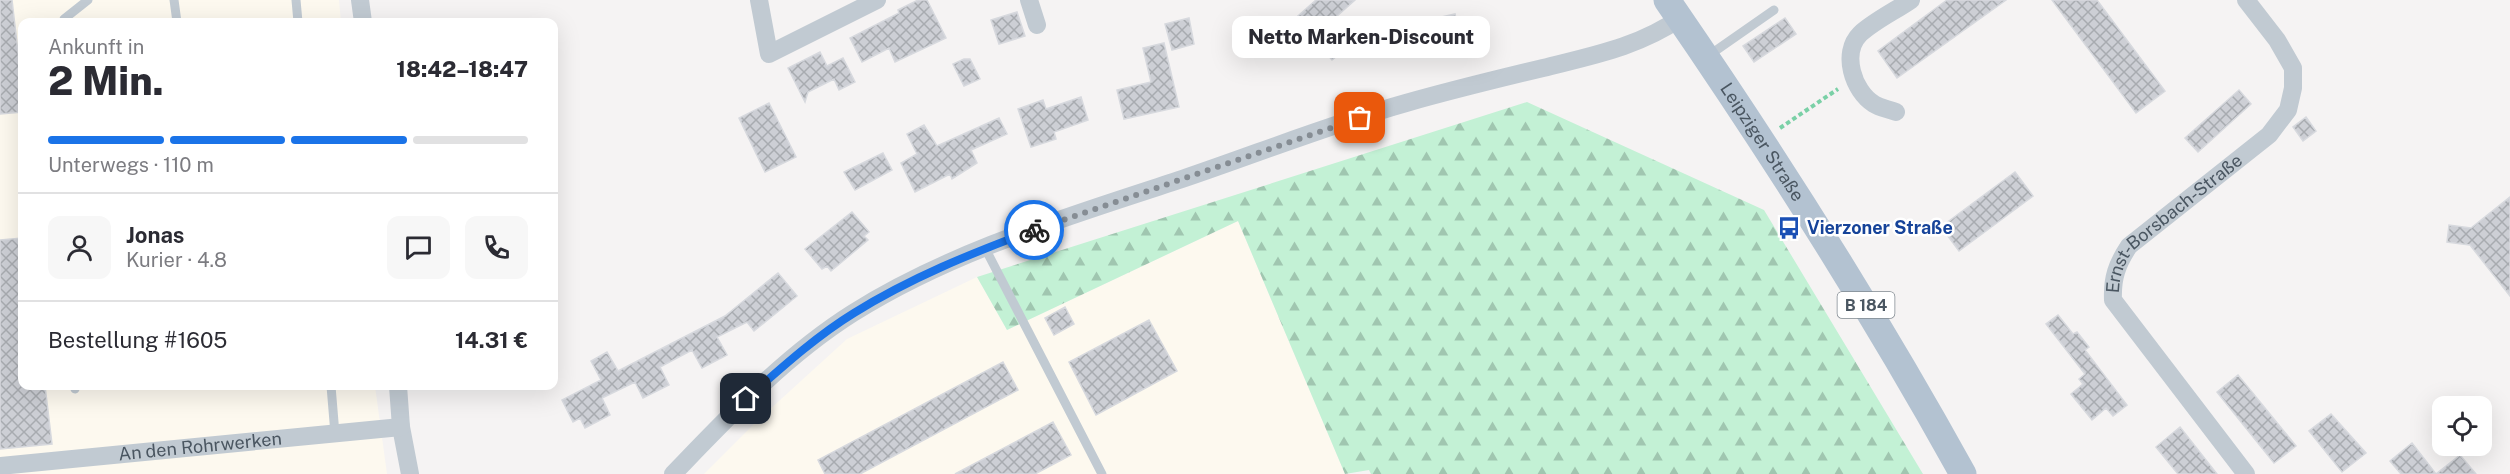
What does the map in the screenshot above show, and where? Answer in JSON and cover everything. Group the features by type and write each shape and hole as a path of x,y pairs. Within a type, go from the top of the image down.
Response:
{"main road":[{"name":"Leipziger Straße","path":"1673,9 1762,140 1877,322 1963,474"}],"street":[{"path":"360,0 362,18"},
{"path":"759,0 769,54 877,0"},
{"path":"1029,0 1037,25"},
{"path":"1896,112 1872,103 1854,78 1849,57 1859,35 1911,0"},
{"name":"Ernst-Borsbach-Straße","path":"2246,474 2113,300 2112,282 2119,262 2129,246 2269,135 2288,110 2293,88 2293,68 2277,40 2247,0"},
{"path":"673,474 746,399 796,355 853,314 908,282 985,248 1404,104 1604,53 1647,38 1673,9"},
{"path":"398,390 410,474"},
{"name":"An den Rohrwerken","path":"0,466 402,427"}],"lane":[{"path":"65,18 88,0"},
{"path":"174,0 176,18"},
{"path":"296,0 298,18"},
{"path":"1706,57 1774,10"},
{"path":"985,248 1102,474"},
{"path":"331,390 335,434"}],"path":[{"path":"1762,140 1854,78"}],"shaded area":[{"path":"0,0 339,0 341,18 18,18 18,390 376,390 387,474 0,474"},
{"path":"1238,221 1345,474 704,474 755,423 847,339 977,277 1007,330"}],"green space":[{"path":"1527,102 1764,210 1923,474 1371,474 1369,470 1345,474 1238,221 1007,330 977,277"}],"building":[{"path":"0,0 12,0 18,52 18,112 0,114"},
{"path":"918,0 927,0 946,38 895,62 889,48 862,62 850,38 899,13 898,10"},
{"path":"1316,0 1355,0 1327,25 1348,47 1332,60 1310,34 1304,39 1290,23"},
{"path":"1947,0 2006,0 1897,78 1878,51"},
{"path":"2052,0 2097,0 2165,91 2136,113"},
{"path":"1017,12 1025,36 999,44 991,20"},
{"path":"1455,14 1461,42 1422,50 1415,23"},
{"path":"1189,18 1194,44 1172,50 1165,24"},
{"path":"1785,18 1796,34 1754,62 1743,46"},
{"path":"1164,43 1179,107 1124,119 1117,90 1151,82 1143,48"},
{"path":"820,52 827,66 843,58 855,82 839,90 834,79 808,92 805,102 788,68"},
{"path":"970,59 980,79 964,86 953,64"},
{"path":"2239,90 2251,104 2198,152 2185,138"},
{"path":"1081,97 1088,120 1054,132 1056,139 1031,147 1018,109 1043,100 1046,109"},
{"path":"769,103 796,157 765,172 739,118"},
{"path":"2306,117 2316,131 2303,141 2293,127"},
{"path":"999,118 1007,134 971,150 977,163 952,179 950,174 915,192 901,163 917,154 907,134 924,125 937,146"},
{"path":"883,153 892,170 855,190 844,172"},
{"path":"2015,172 2033,196 1959,251 1941,227"},
{"path":"2510,197 2510,296 2470,245 2447,242 2449,225 2471,228"},
{"path":"852,212 869,232 864,236 868,240 831,271 827,266 822,269 805,249"},
{"path":"18,238 18,390 45,390 52,444 0,449 0,240"},
{"path":"778,273 797,296 754,331 747,322 717,337 727,355 702,368 692,350 660,367 669,385 643,398 635,382 602,398 610,415 585,428 580,418 573,422 562,400 601,380 591,361 607,352 618,371 725,316"},
{"path":"1065,307 1074,324 1054,335 1045,318"},
{"path":"2058,315 2073,334 2077,332 2089,347 2085,350 2127,405 2113,416 2106,408 2092,420 2071,394 2083,384 2079,379 2085,374 2046,324"},
{"path":"1149,320 1177,371 1096,415 1069,362"},
{"path":"1003,362 1018,390 860,474 825,474 818,460"},
{"path":"2238,375 2296,446 2274,463 2217,392"},
{"path":"2331,414 2366,453 2342,472 2309,431"},
{"path":"1053,422 1071,455 1035,474 955,474"},
{"path":"2180,427 2217,474 2178,474 2156,447"},
{"path":"2412,443 2436,474 2401,474 2390,461"},
{"path":"2461,456 2476,474 2436,474"}],"way so far":[{"path":"1034,230 1360,118"}],"place":[{"name":"Netto Marken-Discount","path":"1360,118"},
{"name":"Vierzoner Straße","path":"1789,228"}],"route":[{"path":"746,399 796,355 853,314 908,282 985,248 1034,230"}]}
